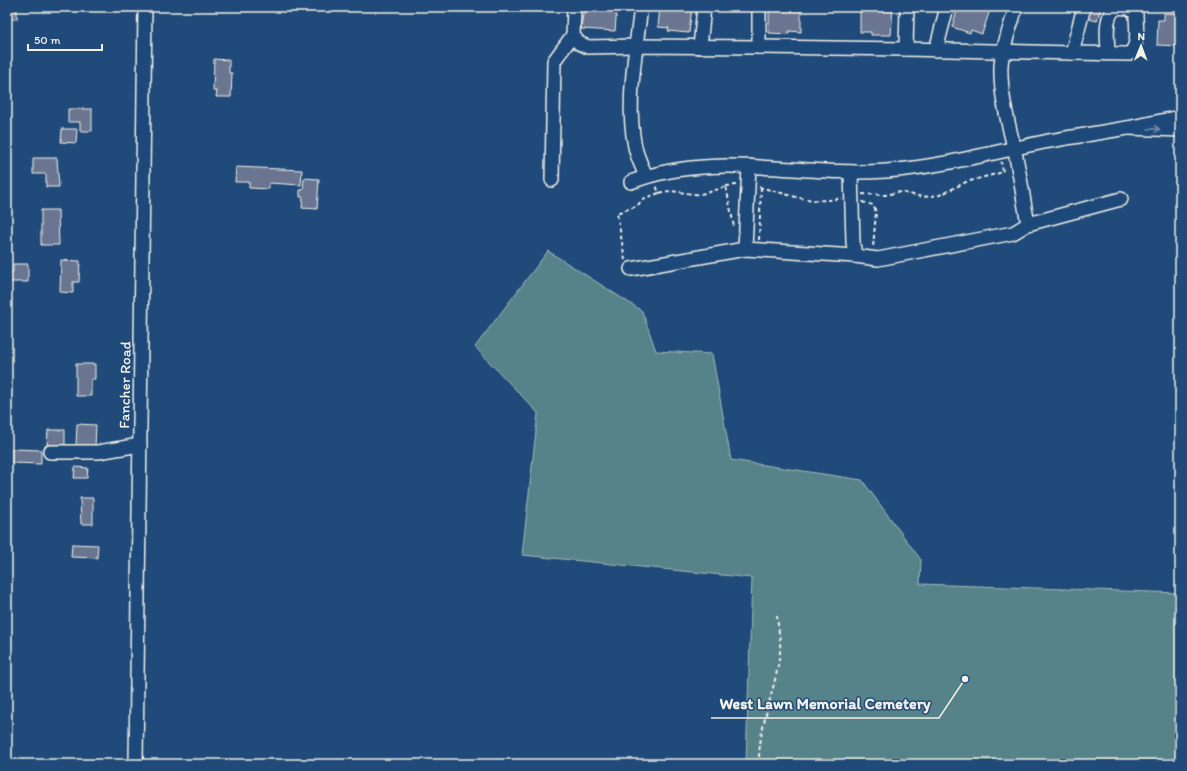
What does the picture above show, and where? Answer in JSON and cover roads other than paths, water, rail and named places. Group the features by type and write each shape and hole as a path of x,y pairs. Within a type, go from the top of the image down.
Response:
{"street":[{"name":"Fancher Road","path":"136,764 145,7"},
{"path":"552,180 554,61 573,36 574,7"},
{"path":"641,7 632,78 631,117 635,148 649,176"},
{"path":"700,47 704,7"},
{"path":"759,7 759,47"},
{"path":"906,49 907,7"},
{"path":"936,50 947,7"},
{"path":"1016,7 1001,65 1003,99 1028,224"},
{"path":"1072,54 1084,7"},
{"path":"573,36 579,43 588,47 759,47 1108,54"},
{"path":"631,182 649,176 698,166 748,166 851,172 885,171 937,165 1180,117"},
{"path":"1127,128 1180,130"},
{"path":"745,249 754,186 748,166"},
{"path":"851,172 853,242 855,256"},
{"path":"629,266 745,249 855,256 867,259 878,259 1013,233 1028,224 1121,199"},
{"path":"50,452 98,452 140,445"}],"place":[{"name":"West Lawn Memorial Cemetery","path":"965,679"}]}
